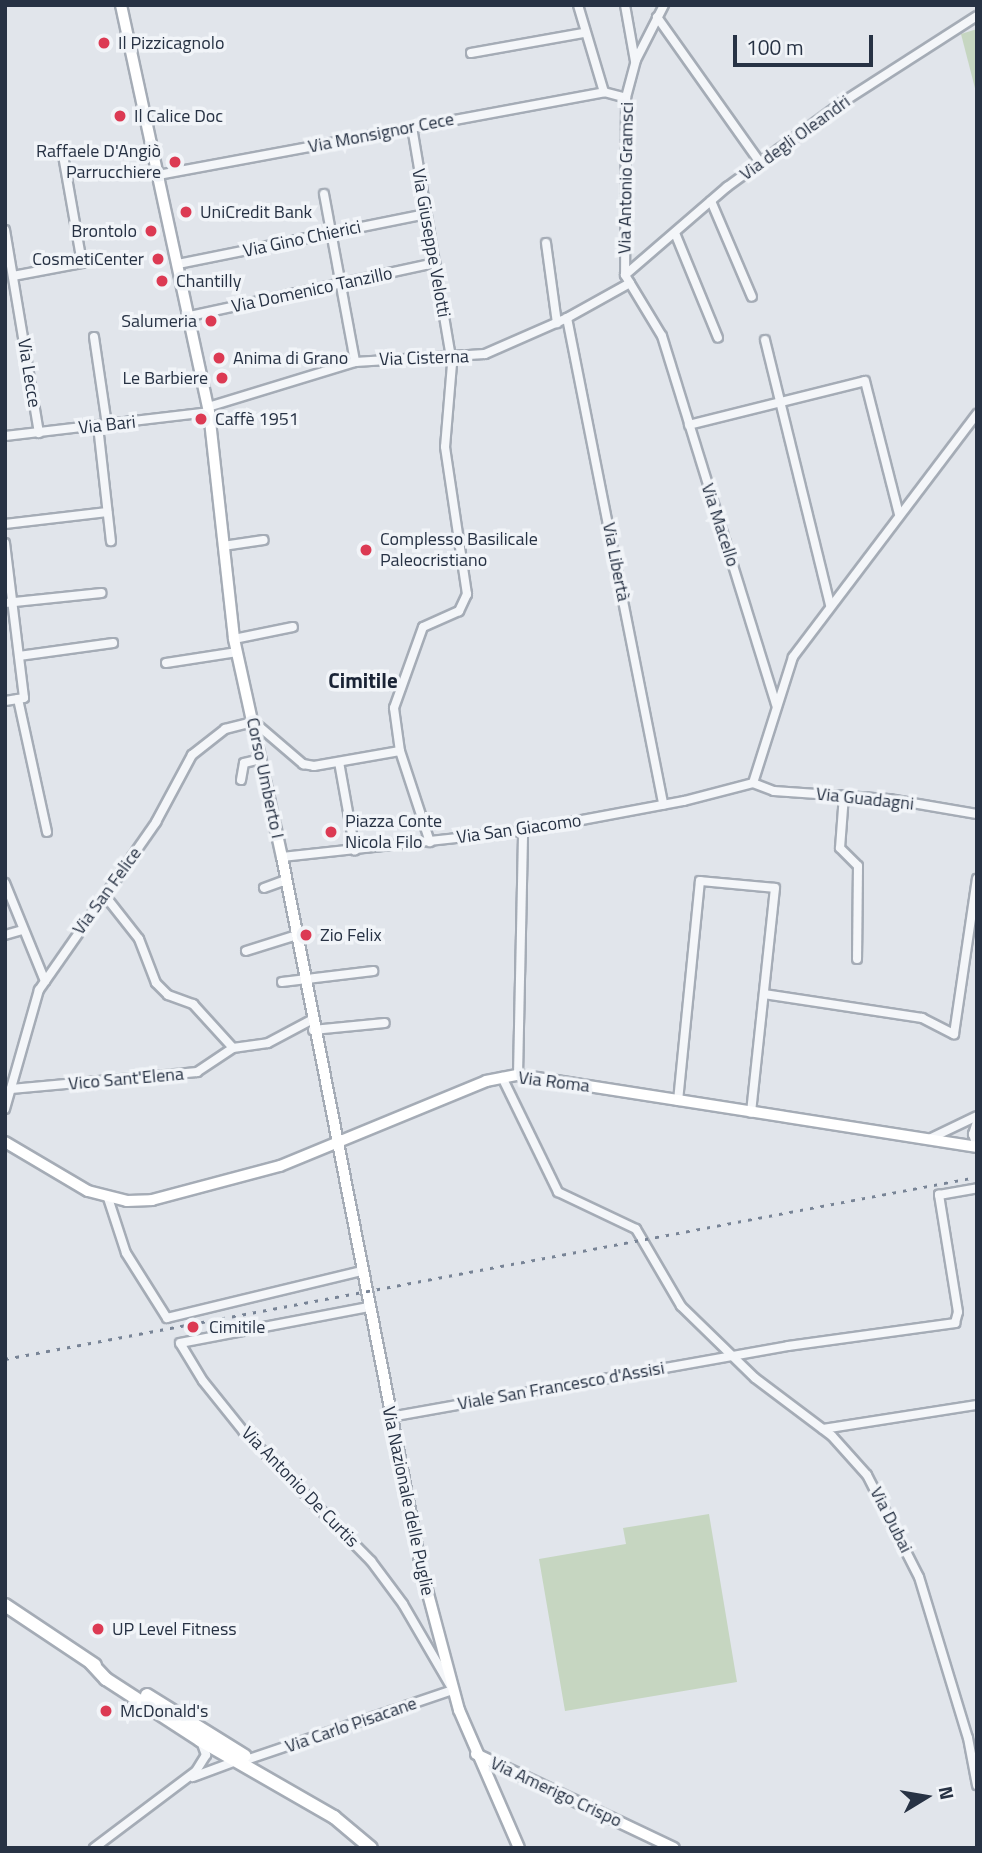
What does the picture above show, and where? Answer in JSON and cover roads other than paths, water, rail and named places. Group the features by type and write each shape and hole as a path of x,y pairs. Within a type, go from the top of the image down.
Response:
{"main road":[{"path":"121,5 209,409"},
{"name":"Corso Umberto I","path":"209,409 234,639 262,759 337,1143"},
{"name":"Via Roma","path":"108,1198 152,1200 196,1191 337,1143 502,1077 518,1075 976,1147"},
{"path":"5,1135 9,1145 108,1198"},
{"name":"Via Nazionale delle Puglie","path":"337,1143 390,1417 436,1632 476,1754 519,1848"},
{"path":"5,1605 91,1663 188,1721 372,1847"},
{"path":"91,1663 106,1679 200,1740 244,1760"},
{"path":"188,1721 218,1748"},
{"name":"Via Amerigo Crispo","path":"476,1754 674,1848"}],"street":[{"path":"578,5 583,33 604,92 626,98"},
{"path":"625,5 635,64"},
{"name":"Via Antonio Gramsci","path":"628,279 626,98 635,64 664,5"},
{"name":"Via degli Oleandri","path":"628,279 674,233 761,164 843,103 977,16"},
{"path":"657,17 761,164"},
{"path":"471,53 583,33"},
{"name":"Via Monsignor Cece","path":"158,175 604,92"},
{"name":"Via Giuseppe Velotti","path":"412,127 452,359 445,447 467,598 459,611 423,627 394,708 400,751 430,842"},
{"path":"13,276 82,263 62,149"},
{"path":"324,194 355,362"},
{"path":"712,201 752,297"},
{"name":"Via Gino Chierici","path":"178,264 426,214"},
{"name":"Via Lecce","path":"5,230 39,433"},
{"path":"674,233 718,338"},
{"path":"546,243 557,323"},
{"name":"Via Domenico Tanzillo","path":"190,316 435,263"},
{"name":"Via Cisterna","path":"209,409 355,362 391,357 452,359 485,354 567,318 628,279"},
{"name":"Via Macello","path":"628,279 662,336 776,705"},
{"name":"Via Libertà","path":"567,318 663,806"},
{"path":"94,337 111,541"},
{"path":"765,340 830,605"},
{"path":"689,425 865,381 898,514"},
{"name":"Via Bari","path":"5,436 209,409"},
{"path":"753,783 793,657 898,514 977,414"},
{"path":"5,524 107,512"},
{"path":"223,546 264,540"},
{"path":"5,544 9,603 19,656 21,699 47,832"},
{"path":"9,603 101,593"},
{"path":"234,639 293,627"},
{"path":"19,656 113,643"},
{"path":"166,663 237,652"},
{"path":"5,701 21,699"},
{"path":"254,722 303,764 339,762 400,751"},
{"name":"Via San Felice","path":"5,1109 33,1004 44,981 106,897 156,822 192,755 225,729 254,722"},
{"path":"242,780 244,763 262,759"},
{"path":"339,762 355,851"},
{"name":"Via San Giacomo","path":"282,858 523,831 663,806 753,783"},
{"name":"Via Guadagni","path":"753,783 774,791 844,795 977,814"},
{"path":"844,795 840,848 858,866 857,959"},
{"path":"518,1075 523,831"},
{"path":"764,994 922,1018 954,1034 977,879"},
{"path":"264,888 286,880"},
{"path":"678,1101 700,881 775,888 751,1113"},
{"path":"5,883 44,981"},
{"path":"106,897 139,939 156,983 168,995 193,1004 233,1048"},
{"path":"5,935 23,930"},
{"path":"246,951 297,935"},
{"path":"282,982 305,977 373,971"},
{"path":"312,1025 385,1023"},
{"name":"Vico Sant'Elena","path":"8,1095 197,1072 233,1048 268,1043 312,1025"},
{"name":"Via Dubai","path":"502,1077 558,1192 636,1229 681,1306 732,1356 823,1429 867,1475 895,1523 919,1577 970,1737 977,1785"},
{"path":"929,1139 977,1116"},
{"path":"976,1147 977,1122"},
{"name":"Viale San Francesco d'Assisi","path":"390,1417 732,1356 955,1324 958,1312 939,1195 977,1188"},
{"path":"108,1198 126,1253 167,1318 362,1271"},
{"name":"Via Antonio De Curtis","path":"369,1307 180,1343 203,1381 244,1432 371,1561 403,1604 453,1690"},
{"path":"823,1429 977,1405"},
{"name":"Via Carlo Pisacane","path":"184,1781 217,1766 244,1760 453,1690"},
{"path":"94,1848 184,1781 204,1760 206,1750 200,1740"},
{"path":"217,1766 218,1748"}],"railway":[{"path":"5,1359 977,1177"}],"place":[{"name":"Il Pizzicagnolo","path":"104,43"},
{"name":"Il Calice Doc","path":"120,116"},
{"name":"Raffaele D'Angiò Parrucchiere","path":"175,162"},
{"name":"UniCredit Bank","path":"186,212"},
{"name":"Brontolo","path":"151,231"},
{"name":"CosmetiCenter","path":"158,259"},
{"name":"Chantilly","path":"162,281"},
{"name":"Salumeria","path":"211,321"},
{"name":"Anima di Grano","path":"219,358"},
{"name":"Le Barbiere","path":"222,378"},
{"name":"Caffè 1951","path":"201,419"},
{"name":"Complesso Basilicale Paleocristiano","path":"366,550"},
{"name":"Piazza Conte Nicola Filo","path":"331,832"},
{"name":"Zio Felix","path":"306,935"},
{"name":"Cimitile","path":"193,1327"},
{"name":"UP Level Fitness","path":"98,1629"},
{"name":"McDonald's","path":"106,1711"}],"district":[{"name":"Cimitile","path":"363,680"}]}
